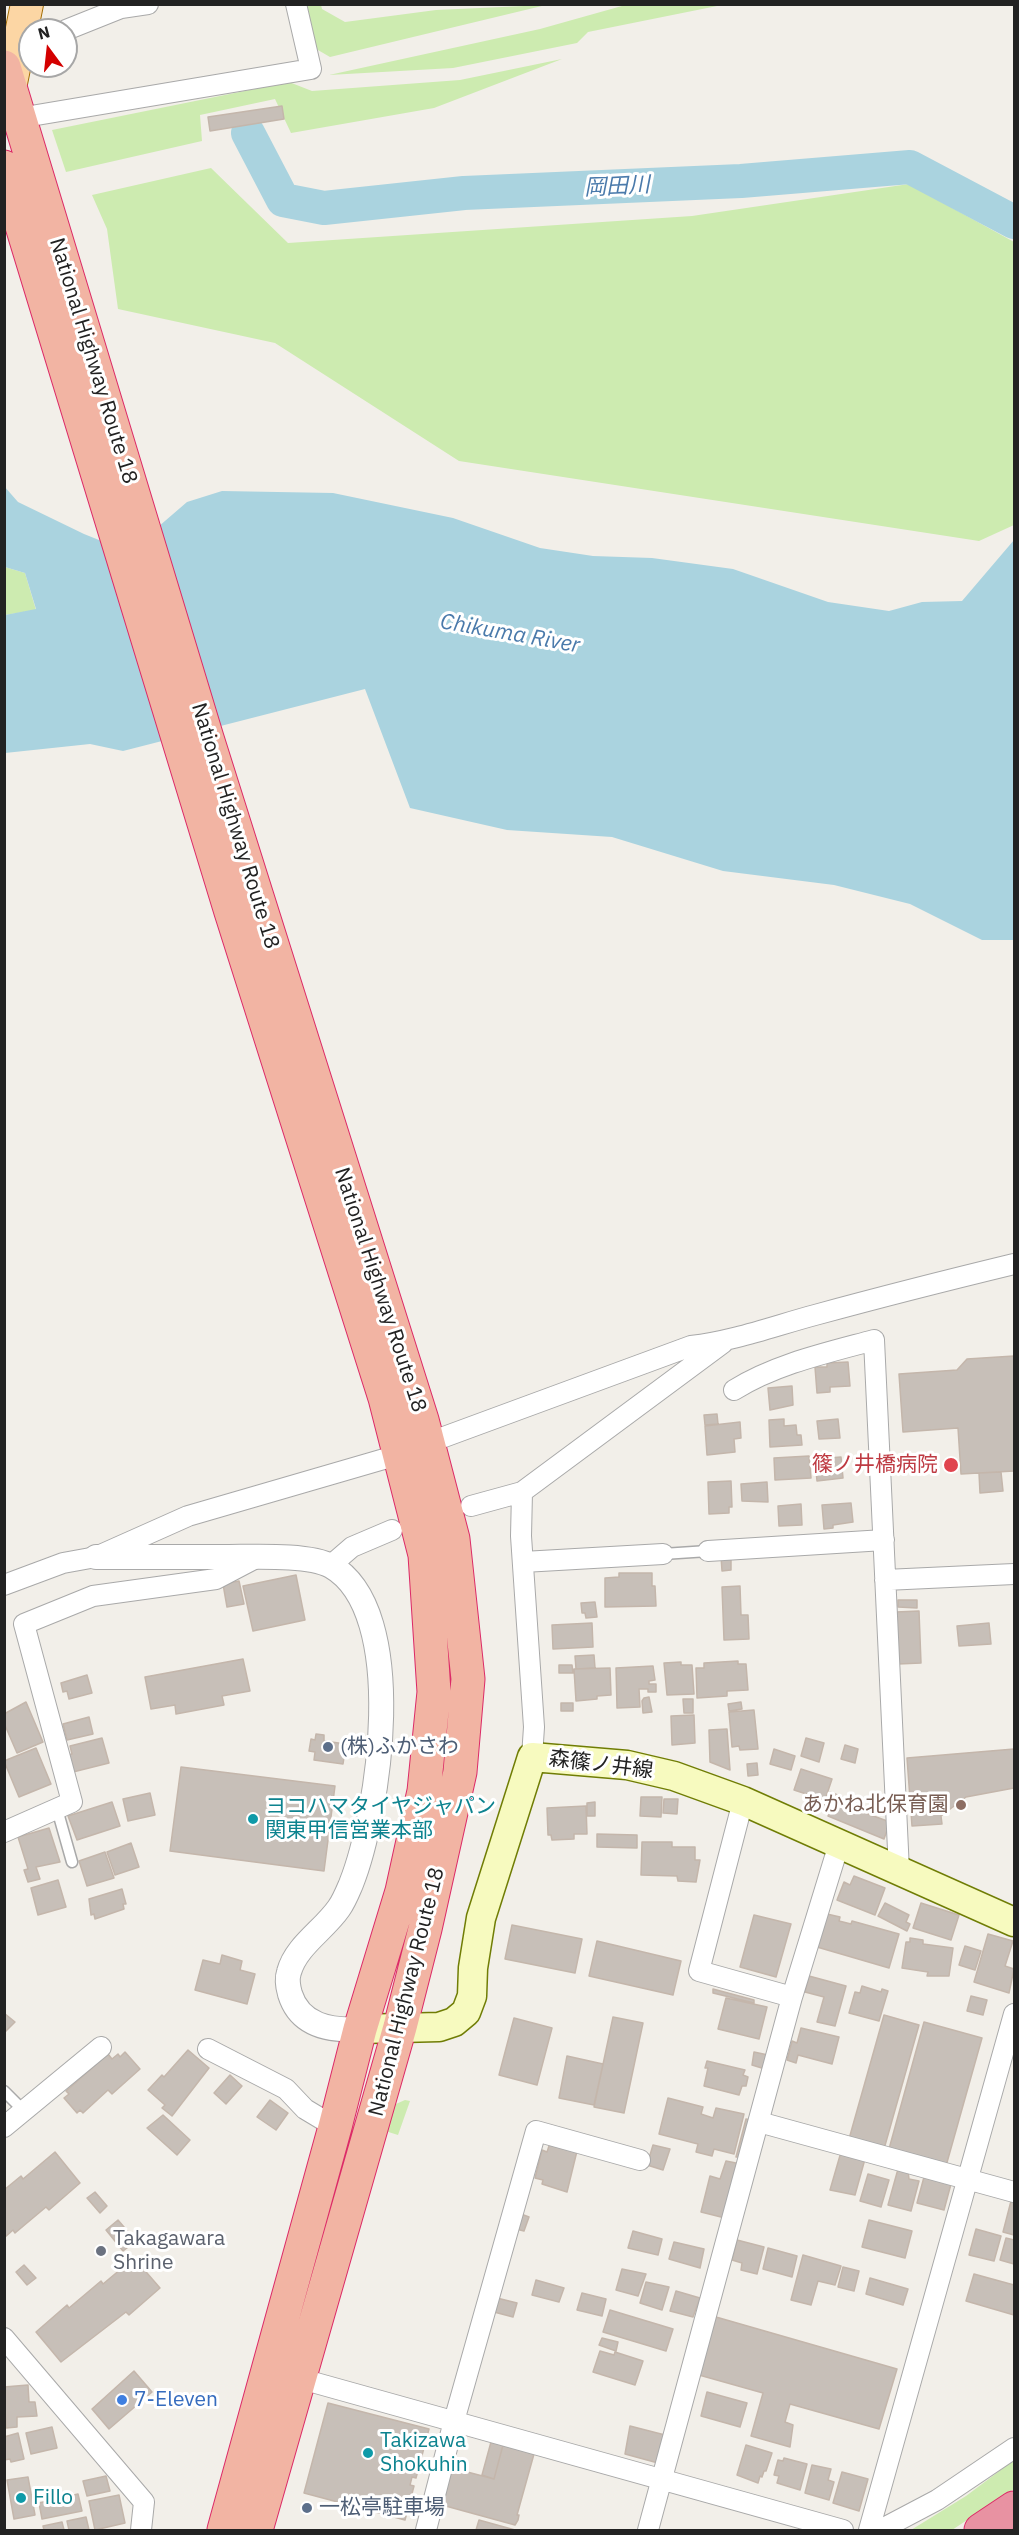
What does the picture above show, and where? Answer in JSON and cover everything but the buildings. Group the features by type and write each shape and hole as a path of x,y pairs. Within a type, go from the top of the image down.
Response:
{"highway":[{"name":"National Highway Route 18","path":"15,103 207,738 411,1436 424,1555 434,1692 424,1791 402,1890 360,2029 335,2127 222,2530"},
{"name":"National Highway Route 18","path":"4,167 231,912 411,1436 453,1539 468,1679 460,1772 425,1929 400,2027 256,2530"},
{"path":"981,2530 1014,2508"}],"main road":[{"path":"15,103 27,4"},
{"name":"森篠ノ井線","path":"360,2029 439,2027 454,2022 466,2012 472,1996 473,1968 481,1918 532,1757 627,1765 674,1776 743,1802 1014,1922"}],"street":[{"path":"78,25 121,8 148,4"},
{"path":"15,103 311,69 296,4"},
{"path":"96,1557 188,1516 411,1436 691,1347 723,1343 765,1328 1014,1264"},
{"path":"734,1390 780,1367 874,1340 899,1871"},
{"path":"471,1506 522,1492 723,1343"},
{"path":"522,1492 523,1562 532,1706 532,1757"},
{"path":"330,1566 352,1547 392,1530"},
{"path":"708,1551 884,1540"},
{"path":"523,1562 663,1554"},
{"path":"4,1586 63,1563 96,1557 294,1558 330,1566 350,1584 364,1605 372,1629 378,1665 380,1741 373,1806 351,1884 339,1908 297,1955 288,1972 288,1987 293,2002 302,2016 317,2025 338,2031 360,2029"},
{"path":"4,1832 72,1802 24,1624 93,1596 216,1579 258,1557"},
{"path":"885,1580 1014,1574"},
{"path":"743,1802 699,1971 792,1997"},
{"path":"648,2530 792,1997 839,1844"},
{"path":"869,2530 1014,2014"},
{"path":"4,2127 101,2046"},
{"path":"208,2049 286,2089 305,2109 335,2127"},
{"path":"759,2122 1014,2192"},
{"path":"426,2530 454,2421 536,2131 640,2160"},
{"path":"4,2338 144,2502 141,2530"},
{"path":"300,2374 454,2421 843,2530"},
{"path":"880,2530 937,2500 1014,2448"}],"lane":[{"path":"663,1554 708,1551"},
{"path":"57,1809 72,1862"},
{"path":"4,2091 24,2111"}],"green space":[{"path":"629,4 722,5 588,32 577,43 453,68 329,75 540,29"},
{"path":"305,5 321,5 322,9 345,22 436,10 546,5 330,57 311,46"},
{"path":"562,59 434,108 291,133 275,99 200,115 202,141 66,172 52,130 289,82 312,91 460,80"},
{"path":"211,168 288,243 692,216 909,184 1014,242 1014,525 979,541 459,461 275,343 118,309 107,229 92,195"},
{"path":"5,567 25,573 36,610 5,615"},
{"path":"405,2100 410,2101 398,2135 382,2130 389,2107"},
{"path":"1014,2460 1014,2489 952,2530 911,2530 966,2496"}],"water":[{"name":"Chikuma River","path":"4,486 18,502 84,534 129,552 187,502 222,491 333,493 453,518 540,548 593,556 652,558 733,569 828,602 889,611 922,602 962,601 1014,540 1014,940 982,940 910,904 834,885 723,871 612,837 507,830 410,808 365,689 123,751 90,744 5,753 5,615 36,609 25,573 5,567"}],"waterway":[{"name":"岡田川","path":"248,133 283,200 324,208 464,193 741,181 910,167 1014,222"}],"place":[{"name":"篠ノ井橋病院","path":"951,1465"},
{"name":"(株)ふかさわ","path":"328,1747"},
{"name":"あかね北保育園","path":"961,1805"},
{"name":"ヨコハマタイヤジャパン 関東甲信営業本部","path":"253,1819"},
{"name":"Takagawara Shrine","path":"101,2251"},
{"name":"7-Eleven","path":"122,2400"},
{"name":"Takizawa Shokuhin","path":"368,2453"},
{"name":"Fillo","path":"21,2498"},
{"name":"一松亭駐車場","path":"307,2508"}]}
